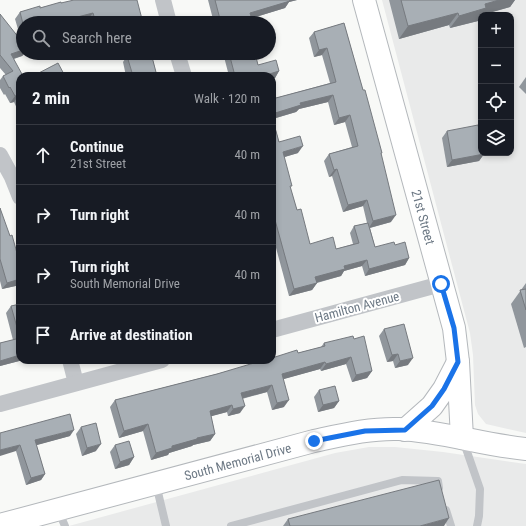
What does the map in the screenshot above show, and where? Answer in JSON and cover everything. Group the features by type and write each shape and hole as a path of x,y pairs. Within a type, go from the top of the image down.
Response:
{"main road":[{"name":"21st Street","path":"364,0 454,328 458,362 462,438"},
{"path":"405,430 432,406 444,389 458,362"},
{"name":"South Memorial Drive","path":"0,525 61,518 156,483 314,441 365,431 405,430 462,438 504,447 526,449"}],"street":[{"path":"163,0 167,16"},
{"path":"179,60 183,72"},
{"path":"0,155 16,187"},
{"name":"Hamilton Avenue","path":"276,329 441,284"},
{"path":"71,364 76,384"},
{"path":"0,404 148,364"}],"lane":[{"path":"462,438 480,489 477,526"},
{"path":"231,526 402,480 438,481 451,526"},
{"path":"156,483 166,526"}],"shaded area":[{"path":"382,0 526,0 526,433 486,424 478,414 475,405 473,355 470,333"},
{"path":"369,447 395,447 443,452 526,464 526,526 69,526 335,453"}],"building":[{"path":"74,0 137,0 141,16 94,16 93,13 81,16 21,16 20,12 40,6 40,8"},
{"path":"215,0 290,1 250,13 251,16 219,16"},
{"path":"401,0 499,0 485,4 486,8 459,16 458,13 408,26"},
{"path":"0,14 16,34 16,52 11,54 21,72 16,72 16,96 10,87 9,88 3,76 13,71 0,55"},
{"path":"344,23 363,90 365,90 382,153 396,215 373,221 367,200 348,205 337,169 334,170 329,154 358,146 350,115 339,118 333,95 300,103 301,105 276,113 276,98 336,82 327,48 319,50 314,32"},
{"path":"128,60 153,60 156,72 132,72"},
{"path":"231,60 257,60 258,65 276,60 279,71 276,72 234,72"},
{"path":"58,63 63,72 41,72"},
{"path":"478,125 478,155 452,160 447,131"},
{"path":"276,131 279,142 300,136 303,146 283,152 297,210 301,209 310,244 333,237 336,249 359,243 354,226 368,223 375,247 394,242 395,245 405,242 409,258 369,269 367,260 344,266 345,269 315,277 317,283 294,289 276,224"},
{"path":"0,208 10,236 12,235 16,250 16,280 7,283 0,259"},
{"path":"526,289 526,310 520,290"},
{"path":"16,305 16,324 11,306"},
{"path":"404,324 413,358 400,361 398,354 392,355 384,329"},
{"path":"353,336 354,339 364,336 372,371 356,375 351,357 326,364 325,362 282,374 289,400 277,403 272,385 241,393 245,406 233,409 232,405 210,411 215,434 172,446 172,448 156,453 148,424 124,431 115,400 251,364 276,364 276,357 297,350 298,353 325,346 324,343"},
{"path":"16,339 16,356 0,361 0,343"},
{"path":"335,386 339,401 323,405 319,390"},
{"path":"70,414 74,430 35,440 45,474 31,478 20,445 0,450 0,433"},
{"path":"96,423 101,444 87,448 81,427"},
{"path":"129,441 134,457 120,462 115,445"},
{"path":"439,480 449,518 420,526 290,526 288,519"}],"route":[{"path":"314,441 365,431 405,430 432,406 444,389 458,362 454,328 441,284"}]}
